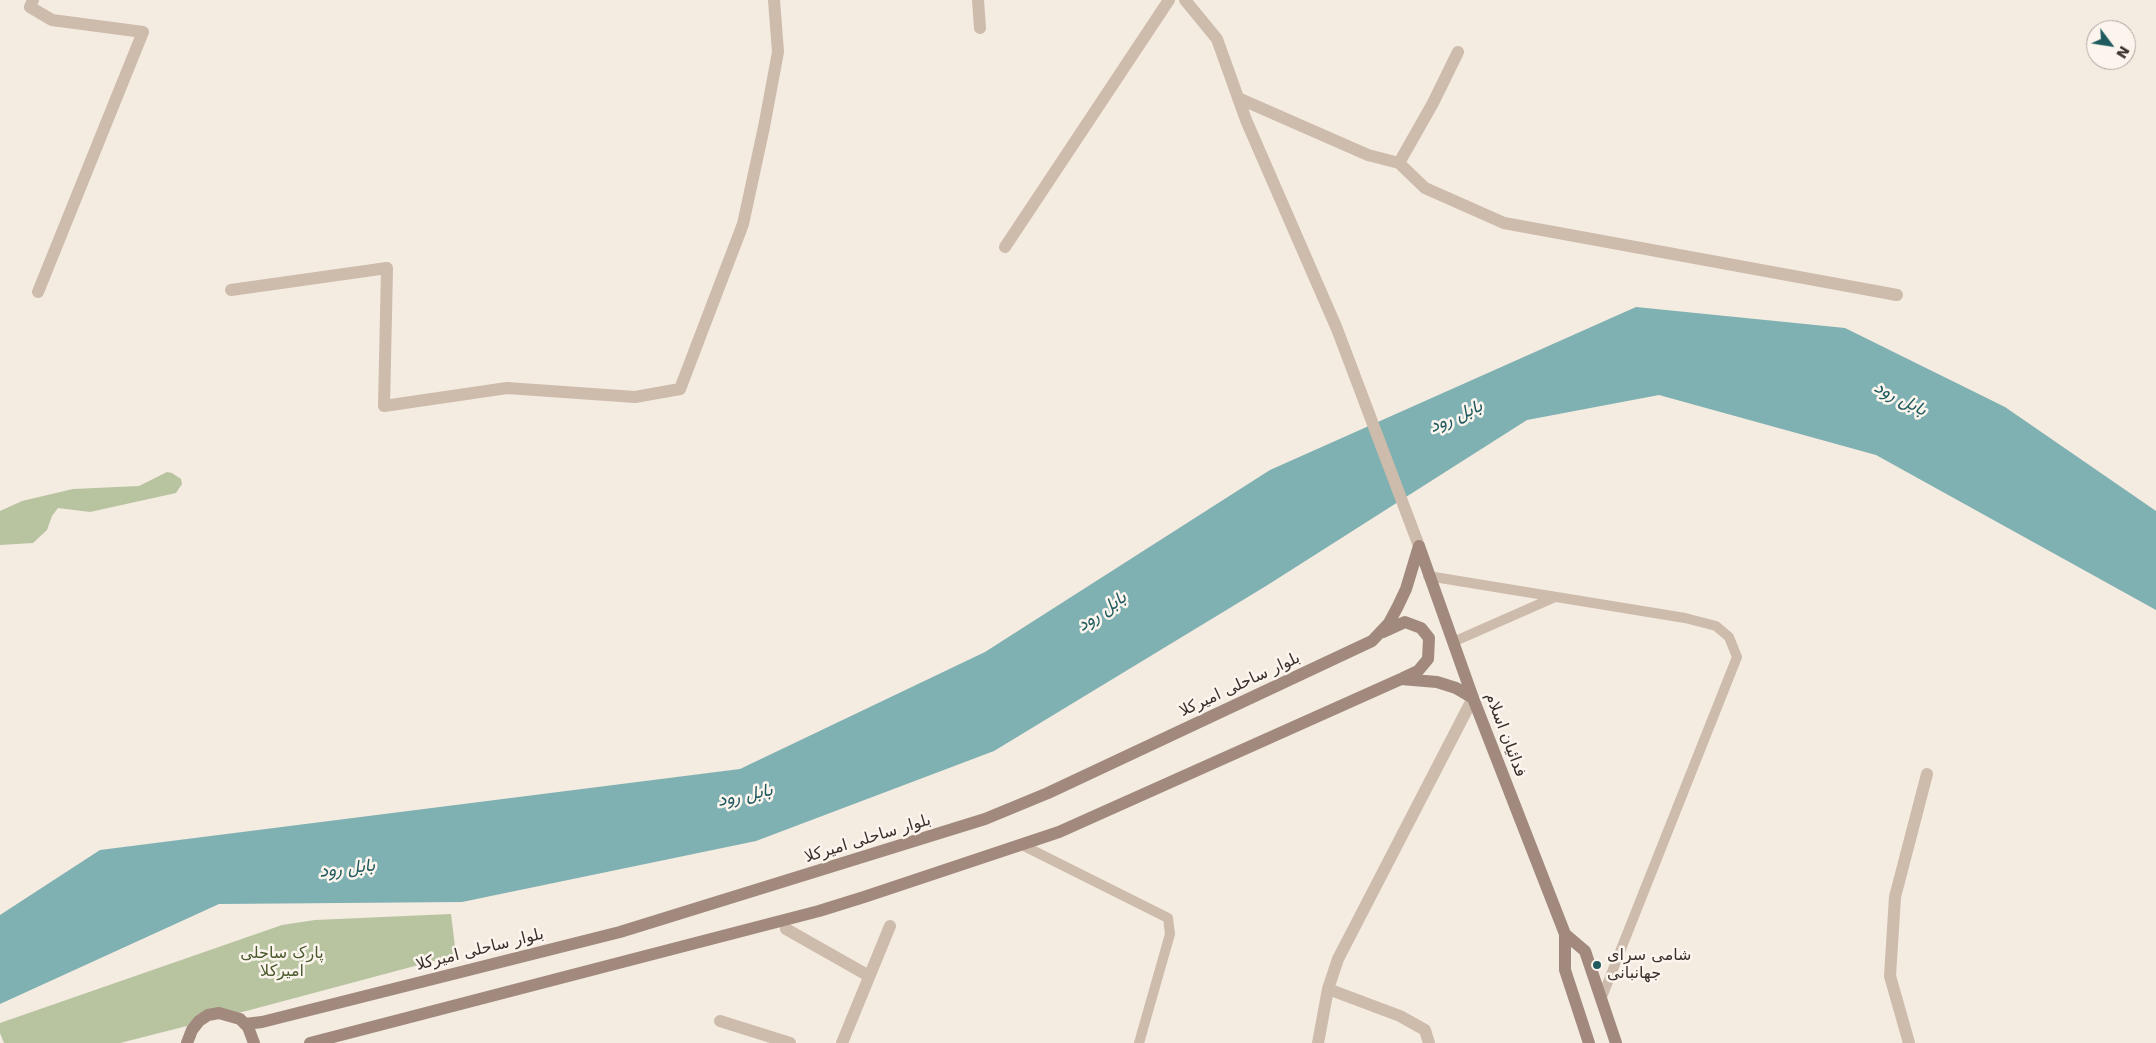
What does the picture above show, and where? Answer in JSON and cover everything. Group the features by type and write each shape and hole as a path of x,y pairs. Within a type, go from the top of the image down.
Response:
{"main road":[{"name":"فدائیان اسلام","path":"1418,546 1473,698 1565,934 1565,970 1590,1043"},
{"name":"بلوار ساحلی امیرکلا","path":"245,1024 262,1022 620,932 986,820 1048,793 1372,641 1389,622 1398,606 1406,589 1418,546"},
{"path":"310,1043 819,911 1059,832 1401,679 1418,671 1428,659 1430,638 1421,628 1405,622 1390,628 1372,641"},
{"path":"1401,679 1437,682 1456,688 1473,698"},
{"name":"فدائیان اسلام","path":"1565,934 1585,951 1616,1043"},
{"path":"185,1041 199,1021 208,1015 219,1013 230,1014 245,1024 254,1043"}],"street":[{"path":"33,0 30,7 52,20 143,32 38,292"},
{"path":"231,290 387,268 384,406 507,388 635,397 680,388 743,224 778,52 774,0"},
{"path":"978,0 980,28"},
{"path":"1005,247 1169,0"},
{"path":"1185,0 1217,39 1238,98 1337,329 1418,546"},
{"path":"1399,163 1433,103 1458,52"},
{"path":"1238,98 1368,155 1399,163 1424,188 1504,223 1897,295"},
{"path":"1318,1043 1328,989 1338,960 1473,698"},
{"path":"1909,1043 1890,976 1895,898 1927,774"},
{"path":"842,1043 890,926"},
{"path":"786,929 869,976"},
{"path":"1328,989 1400,1016 1417,1025 1425,1030 1429,1043"},
{"path":"720,1021 790,1043"}],"lane":[{"path":"1428,576 1685,618 1716,626 1729,637 1737,657 1602,997"},
{"path":"1453,642 1554,598"},
{"path":"1020,844 1168,918 1170,934 1139,1043"}],"green space":[{"path":"167,472 181,479 182,484 176,493 90,512 58,508 52,516 47,530 33,543 0,545 0,511 22,501 73,489 139,486"},
{"name":"پارک ساحلی امیرکلا","path":"451,914 456,955 250,1010 120,1043 4,1043 0,1033 0,1023 282,925 315,920"}],"water":[{"name":"بابل رود","path":"1636,307 1845,328 2005,407 2156,511 2156,610 1876,455 1659,395 1527,420 1266,586 994,751 756,841 462,902 219,904 0,1004 0,915 100,850 740,769 985,652 1270,470"}],"place":[{"name":"شامی سرای جهانبانی","path":"1597,965"}]}
